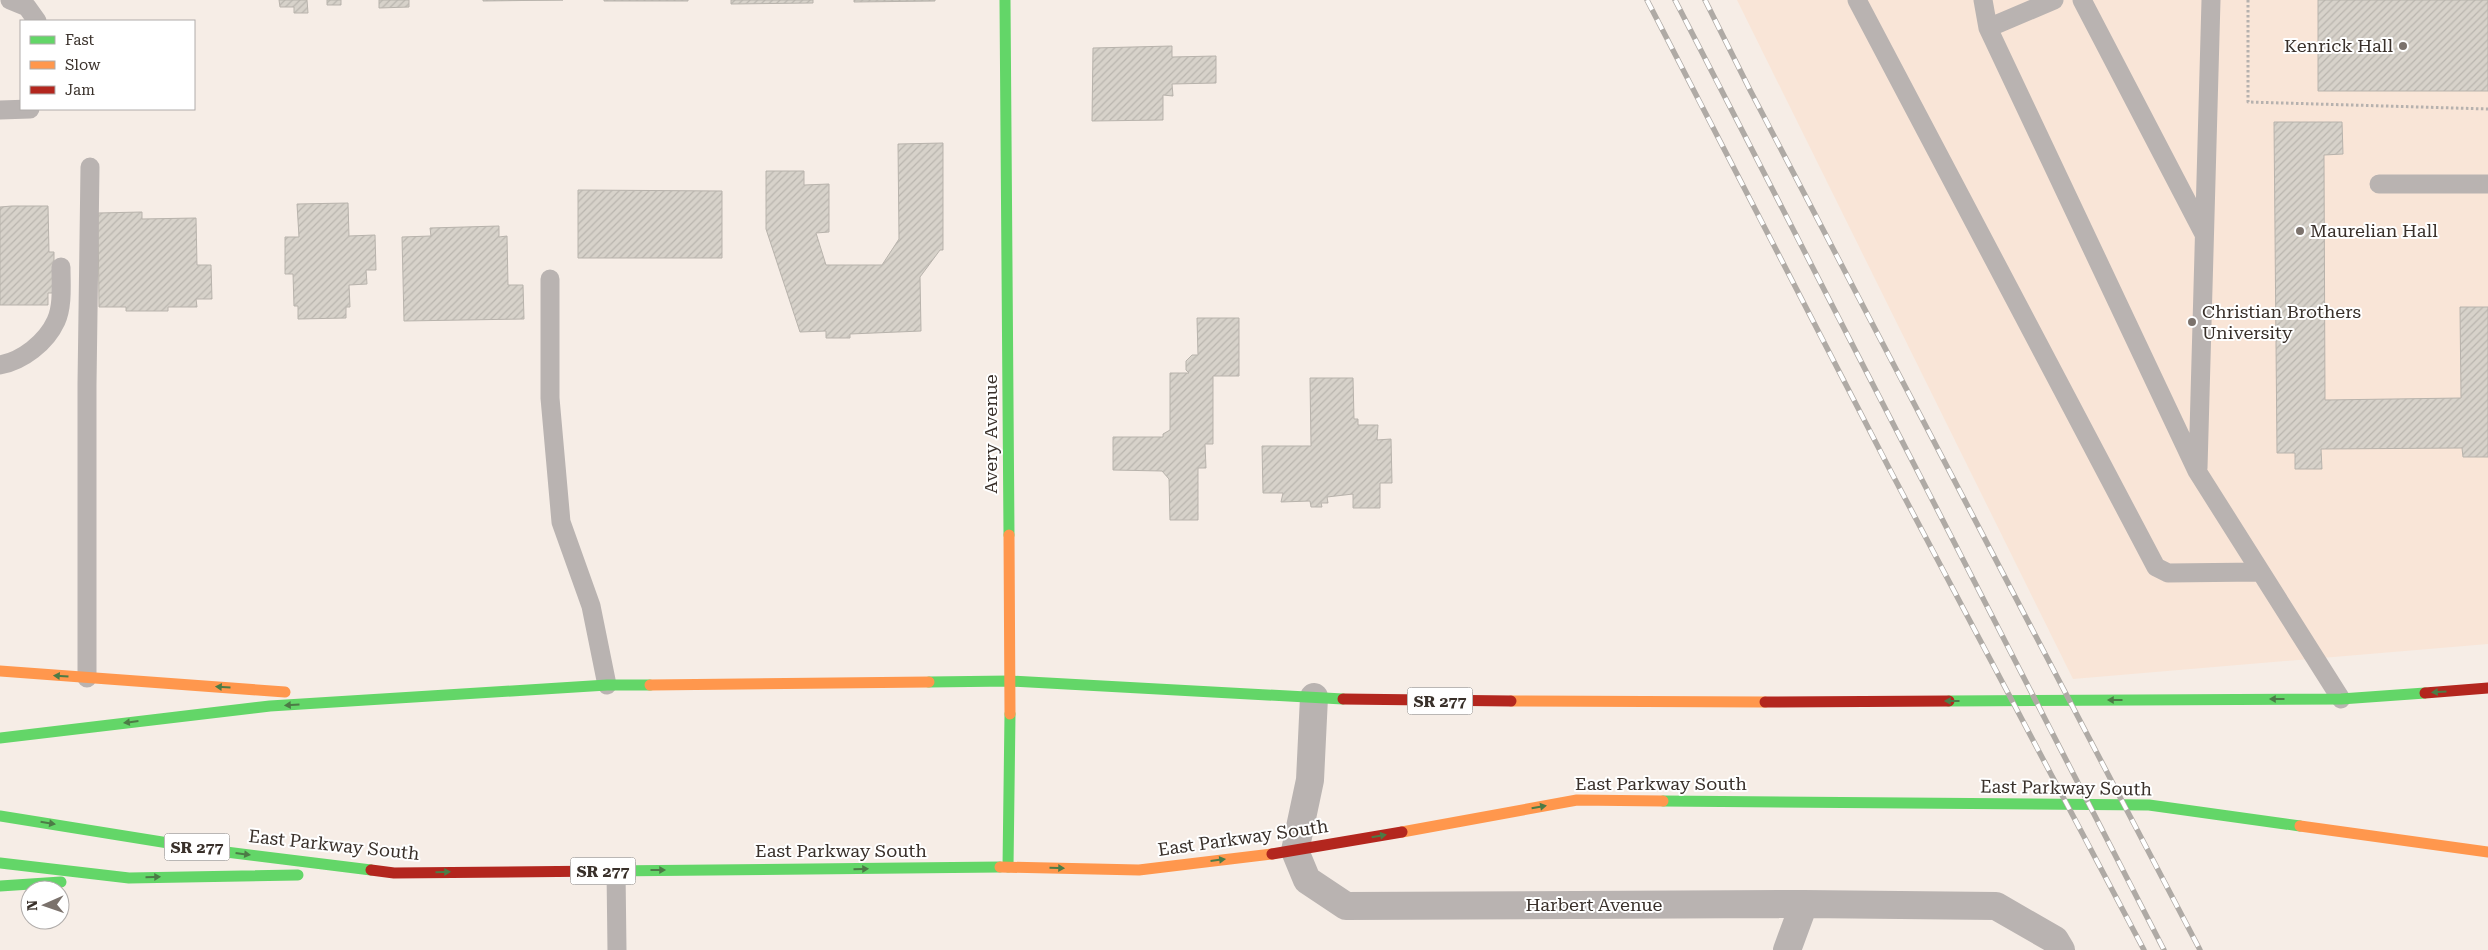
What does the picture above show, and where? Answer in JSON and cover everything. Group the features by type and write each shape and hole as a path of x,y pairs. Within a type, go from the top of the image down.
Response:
{"main road":[{"name":"Avery Avenue","path":"1005,0 1010,681 1008,867"},
{"path":"0,671 394,699"},
{"name":"SR 277","path":"394,699 607,685 1010,681 1353,700 1761,702 2341,699 2488,688"},
{"path":"0,738 270,706 394,699"},
{"name":"East Parkway South","path":"0,816 218,850 394,873 1008,867 1139,870 1295,851 1587,800 2149,805 2488,852"},
{"path":"0,863 129,878"},
{"path":"0,886 129,878 394,873"}],"street":[{"path":"1295,851 1310,780 1314,697"},
{"name":"Harbert Avenue","path":"1295,851 1307,880 1346,906 1804,904 1996,906 2055,940 2061,950"},
{"path":"1786,950 1804,904"}],"lane":[{"path":"10,0 27,8 36,20"},
{"path":"1857,0 2156,566 2168,573 2260,572"},
{"path":"1983,0 1988,28 2198,471 2341,699"},
{"path":"1988,28 2054,0"},
{"path":"2082,0 2204,235"},
{"path":"2198,471 2211,0"},
{"path":"0,110 20,109"},
{"path":"87,678 87,385 90,167"},
{"path":"2379,184 2488,184"},
{"path":"0,365 15,362 38,344 56,322 60,301 61,268"},
{"path":"550,279 550,398 561,522 591,606 607,685"},
{"path":"616,870 617,950"}],"path":[{"path":"2248,0 2248,102 2488,109"}],"shaded area":[{"name":"Christian Brothers University","path":"1737,0 2488,0 2488,644 2073,679"}],"building":[{"path":"279,0 307,0 308,13 294,13 294,7 280,7"},
{"path":"327,0 341,0 341,5 327,5"},
{"path":"379,0 409,0 409,7 379,8"},
{"path":"483,0 563,0 483,1"},
{"path":"688,0 688,1 604,1"},
{"path":"731,0 813,0 813,3 731,4"},
{"path":"854,0 935,0 935,1 854,2"},
{"name":"Kenrick Hall","path":"2318,0 2488,0 2488,91 2318,91"},
{"path":"1172,46 1172,57 1216,56 1216,83 1172,84 1173,96 1163,95 1163,120 1092,121 1093,48"},
{"name":"Maurelian Hall","path":"2274,122 2342,122 2343,154 2324,155 2325,400 2461,398 2460,307 2488,307 2488,457 2463,457 2462,448 2321,449 2322,469 2295,469 2295,453 2277,453"},
{"path":"943,143 943,250 940,250 920,277 921,331 850,334 850,338 826,338 826,331 800,332 766,229 766,171 804,171 804,185 829,184 829,232 816,233 826,265 882,265 899,239 898,144"},
{"path":"578,190 722,191 722,258 578,258"},
{"path":"348,203 349,236 375,235 376,270 366,270 367,284 349,285 350,307 346,307 346,318 298,319 298,306 294,306 293,274 285,274 285,237 299,237 297,204"},
{"path":"48,206 49,252 54,252 54,293 48,293 48,305 0,305 0,207"},
{"path":"142,212 142,219 196,218 197,265 211,265 212,299 196,299 197,307 168,307 168,311 126,311 126,307 99,307 98,213"},
{"path":"499,226 499,237 507,236 508,285 523,285 524,319 404,321 402,237 431,236 430,228"},
{"path":"1197,318 1239,318 1239,376 1213,376 1213,444 1205,444 1206,468 1198,468 1198,520 1170,520 1169,479 1162,471 1113,470 1113,437 1163,437 1163,434 1170,430 1170,373 1189,373 1186,370 1186,361 1192,355 1198,355"},
{"path":"1310,378 1353,378 1354,419 1358,419 1358,425 1378,425 1377,440 1391,439 1392,483 1380,483 1380,508 1353,508 1353,494 1327,497 1328,503 1321,503 1322,507 1311,507 1310,501 1281,502 1283,493 1263,493 1262,446 1311,446"}],"railway":[{"path":"1647,0 1889,468 2144,950"},
{"path":"1675,0 2164,950"},
{"path":"1705,0 1750,90 2200,950"}],"traffic: fast":[{"path":"1005,0 1009,535"},
{"path":"929,682 1010,681 1343,699"},
{"path":"0,738 270,706 607,685 650,685"},
{"path":"1949,701 2341,699 2425,693"},
{"path":"1008,867 1010,714"},
{"path":"1663,801 2149,805 2300,826"},
{"path":"0,816 218,851 371,870"},
{"path":"0,863 129,878 298,875"},
{"path":"607,871 1000,867"},
{"path":"0,886 20,885"}],"traffic: slow":[{"path":"1009,535 1010,714"},
{"path":"0,671 285,692"},
{"path":"650,685 929,682"},
{"path":"1511,701 1765,702"},
{"path":"1402,832 1577,800 1663,801"},
{"path":"2300,826 2488,852"},
{"path":"1000,867 1139,870 1272,854"}],"traffic: jam":[{"path":"2425,693 2488,688"},
{"path":"1343,699 1511,701"},
{"path":"1765,702 1949,701"},
{"path":"1272,854 1402,832"},
{"path":"371,870 394,873 607,871"}],"place":[{"name":"Kenrick Hall","path":"2403,46"},
{"name":"Maurelian Hall","path":"2300,231"},
{"name":"Christian Brothers University","path":"2192,322"}]}
